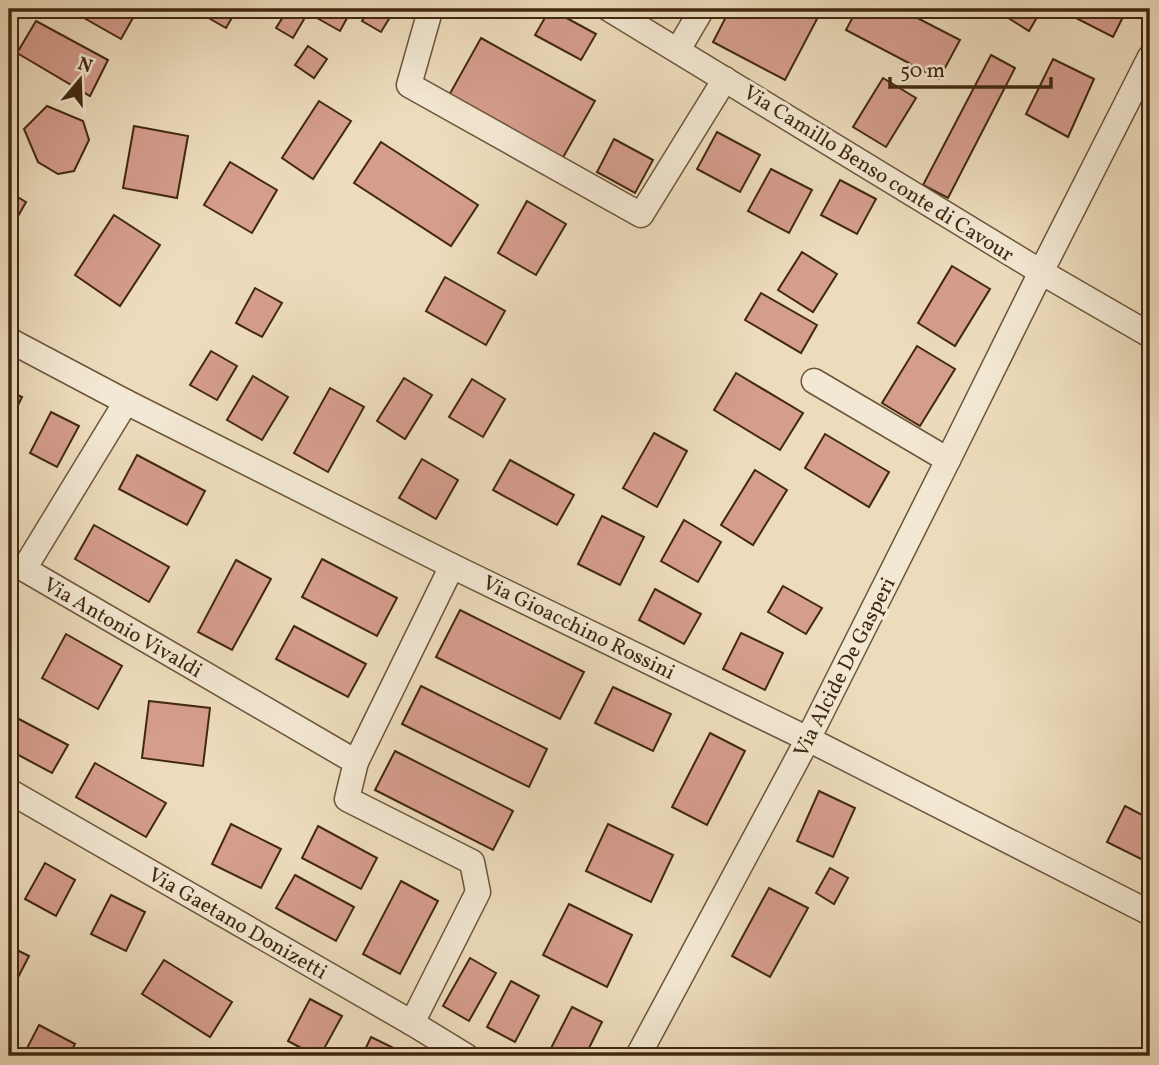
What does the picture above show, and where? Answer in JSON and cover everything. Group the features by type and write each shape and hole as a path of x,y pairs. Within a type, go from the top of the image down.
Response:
{"street":[{"name":"Via Camillo Benso conte di Cavour","path":"609,9 1041,272 1150,335"},
{"path":"678,50 702,9"},
{"path":"430,11 409,85 641,215 725,79"},
{"name":"Via Alcide De Gasperi","path":"638,1056 808,739 1150,57"},
{"name":"Via Gioacchino Rossini","path":"9,340 452,566 808,739 1150,912"},
{"path":"814,381 948,460"},
{"name":"Via Antonio Vivaldi","path":"126,402 24,569 356,762"},
{"path":"412,1023 478,892 472,862 347,799 356,762 452,566"},
{"name":"Via Gaetano Donizetti","path":"9,791 466,1056"}],"building":[{"path":"90,9 138,9 121,39 84,18"},
{"path":"193,9 237,9 226,28"},
{"path":"288,9 310,9 293,38 276,28"},
{"path":"323,9 352,9 340,31 317,18"},
{"path":"370,9 395,9 381,32 362,21"},
{"path":"550,9 596,34 581,60 535,35"},
{"path":"730,9 798,9 817,19 785,80 713,42"},
{"path":"857,9 900,9 960,40 939,79 846,30"},
{"path":"1009,9 1042,9 1029,31 1005,16"},
{"path":"1073,9 1127,9 1113,37 1070,15"},
{"path":"36,21 108,60 90,96 17,53"},
{"path":"481,38 595,101 561,161 448,97"},
{"path":"308,46 327,59 314,78 295,65"},
{"path":"991,55 1015,68 948,198 923,185"},
{"path":"1053,59 1094,79 1068,137 1026,114"},
{"path":"883,78 916,98 886,147 853,127"},
{"path":"319,101 351,121 313,179 282,158"},
{"path":"47,106 83,121 89,140 74,171 58,174 38,162 24,129"},
{"path":"134,126 188,136 177,198 123,188"},
{"path":"717,132 760,155 740,192 697,169"},
{"path":"614,139 653,160 635,193 597,172"},
{"path":"381,142 478,205 451,246 354,183"},
{"path":"230,162 277,190 252,233 204,205"},
{"path":"771,169 812,190 789,233 748,211"},
{"path":"840,180 876,199 857,234 821,215"},
{"path":"9,192 26,202 9,232"},
{"path":"527,201 566,224 536,275 498,253"},
{"path":"114,215 160,245 120,306 75,275"},
{"path":"802,252 837,274 813,312 778,290"},
{"path":"952,266 990,289 955,346 918,323"},
{"path":"445,277 505,311 486,345 426,311"},
{"path":"255,288 282,303 262,337 236,323"},
{"path":"761,293 817,325 801,353 745,320"},
{"path":"917,346 955,369 920,426 882,403"},
{"path":"211,351 237,366 217,400 190,385"},
{"path":"736,373 803,413 780,450 714,410"},
{"path":"253,376 288,397 262,440 227,420"},
{"path":"404,378 432,395 405,439 377,421"},
{"path":"472,379 505,399 483,437 449,417"},
{"path":"330,388 364,407 328,472 294,453"},
{"path":"9,391 22,397 9,424"},
{"path":"51,412 79,426 57,467 30,453"},
{"path":"654,433 687,451 657,507 623,488"},
{"path":"825,434 889,472 869,507 805,468"},
{"path":"137,455 205,491 187,525 119,489"},
{"path":"422,459 458,480 436,519 399,498"},
{"path":"510,460 574,495 557,525 493,490"},
{"path":"755,470 787,490 753,545 721,525"},
{"path":"602,516 644,537 620,585 578,564"},
{"path":"684,520 721,542 698,582 661,561"},
{"path":"94,525 169,567 149,602 75,559"},
{"path":"322,559 397,598 377,636 302,597"},
{"path":"236,560 271,579 232,650 198,632"},
{"path":"783,586 822,608 806,634 768,612"},
{"path":"655,589 701,614 684,644 639,620"},
{"path":"460,610 584,672 560,719 436,657"},
{"path":"294,626 366,664 348,697 276,659"},
{"path":"741,633 783,653 765,690 723,669"},
{"path":"66,634 122,666 98,709 42,678"},
{"path":"421,686 547,749 529,787 402,724"},
{"path":"613,687 671,714 653,751 595,723"},
{"path":"149,701 210,708 203,766 142,758"},
{"path":"17,718 68,745 52,773 9,750 9,734"},
{"path":"710,733 745,751 707,825 672,807"},
{"path":"395,751 513,811 493,850 375,790"},
{"path":"95,763 166,803 146,837 76,797"},
{"path":"819,791 855,808 833,857 797,841"},
{"path":"1125,806 1150,819 1150,849 1145,861 1107,842"},
{"path":"231,824 281,849 261,888 212,864"},
{"path":"608,824 673,855 651,902 586,871"},
{"path":"318,826 377,858 361,889 302,858"},
{"path":"45,863 75,880 56,916 25,899"},
{"path":"830,868 848,878 834,904 816,893"},
{"path":"295,875 354,907 336,941 276,908"},
{"path":"401,881 438,901 400,974 363,954"},
{"path":"769,888 808,908 770,977 732,956"},
{"path":"111,895 145,912 126,951 91,934"},
{"path":"569,904 632,935 607,987 543,955"},
{"path":"9,946 29,956 9,995"},
{"path":"470,958 496,973 469,1021 443,1006"},
{"path":"164,960 232,1002 210,1037 142,994"},
{"path":"511,981 539,996 515,1042 487,1027"},
{"path":"310,999 342,1016 320,1056 288,1041"},
{"path":"572,1007 602,1022 585,1056 547,1056"},
{"path":"39,1025 75,1044 69,1056 23,1056"},
{"path":"371,1037 408,1055 362,1056"}]}
